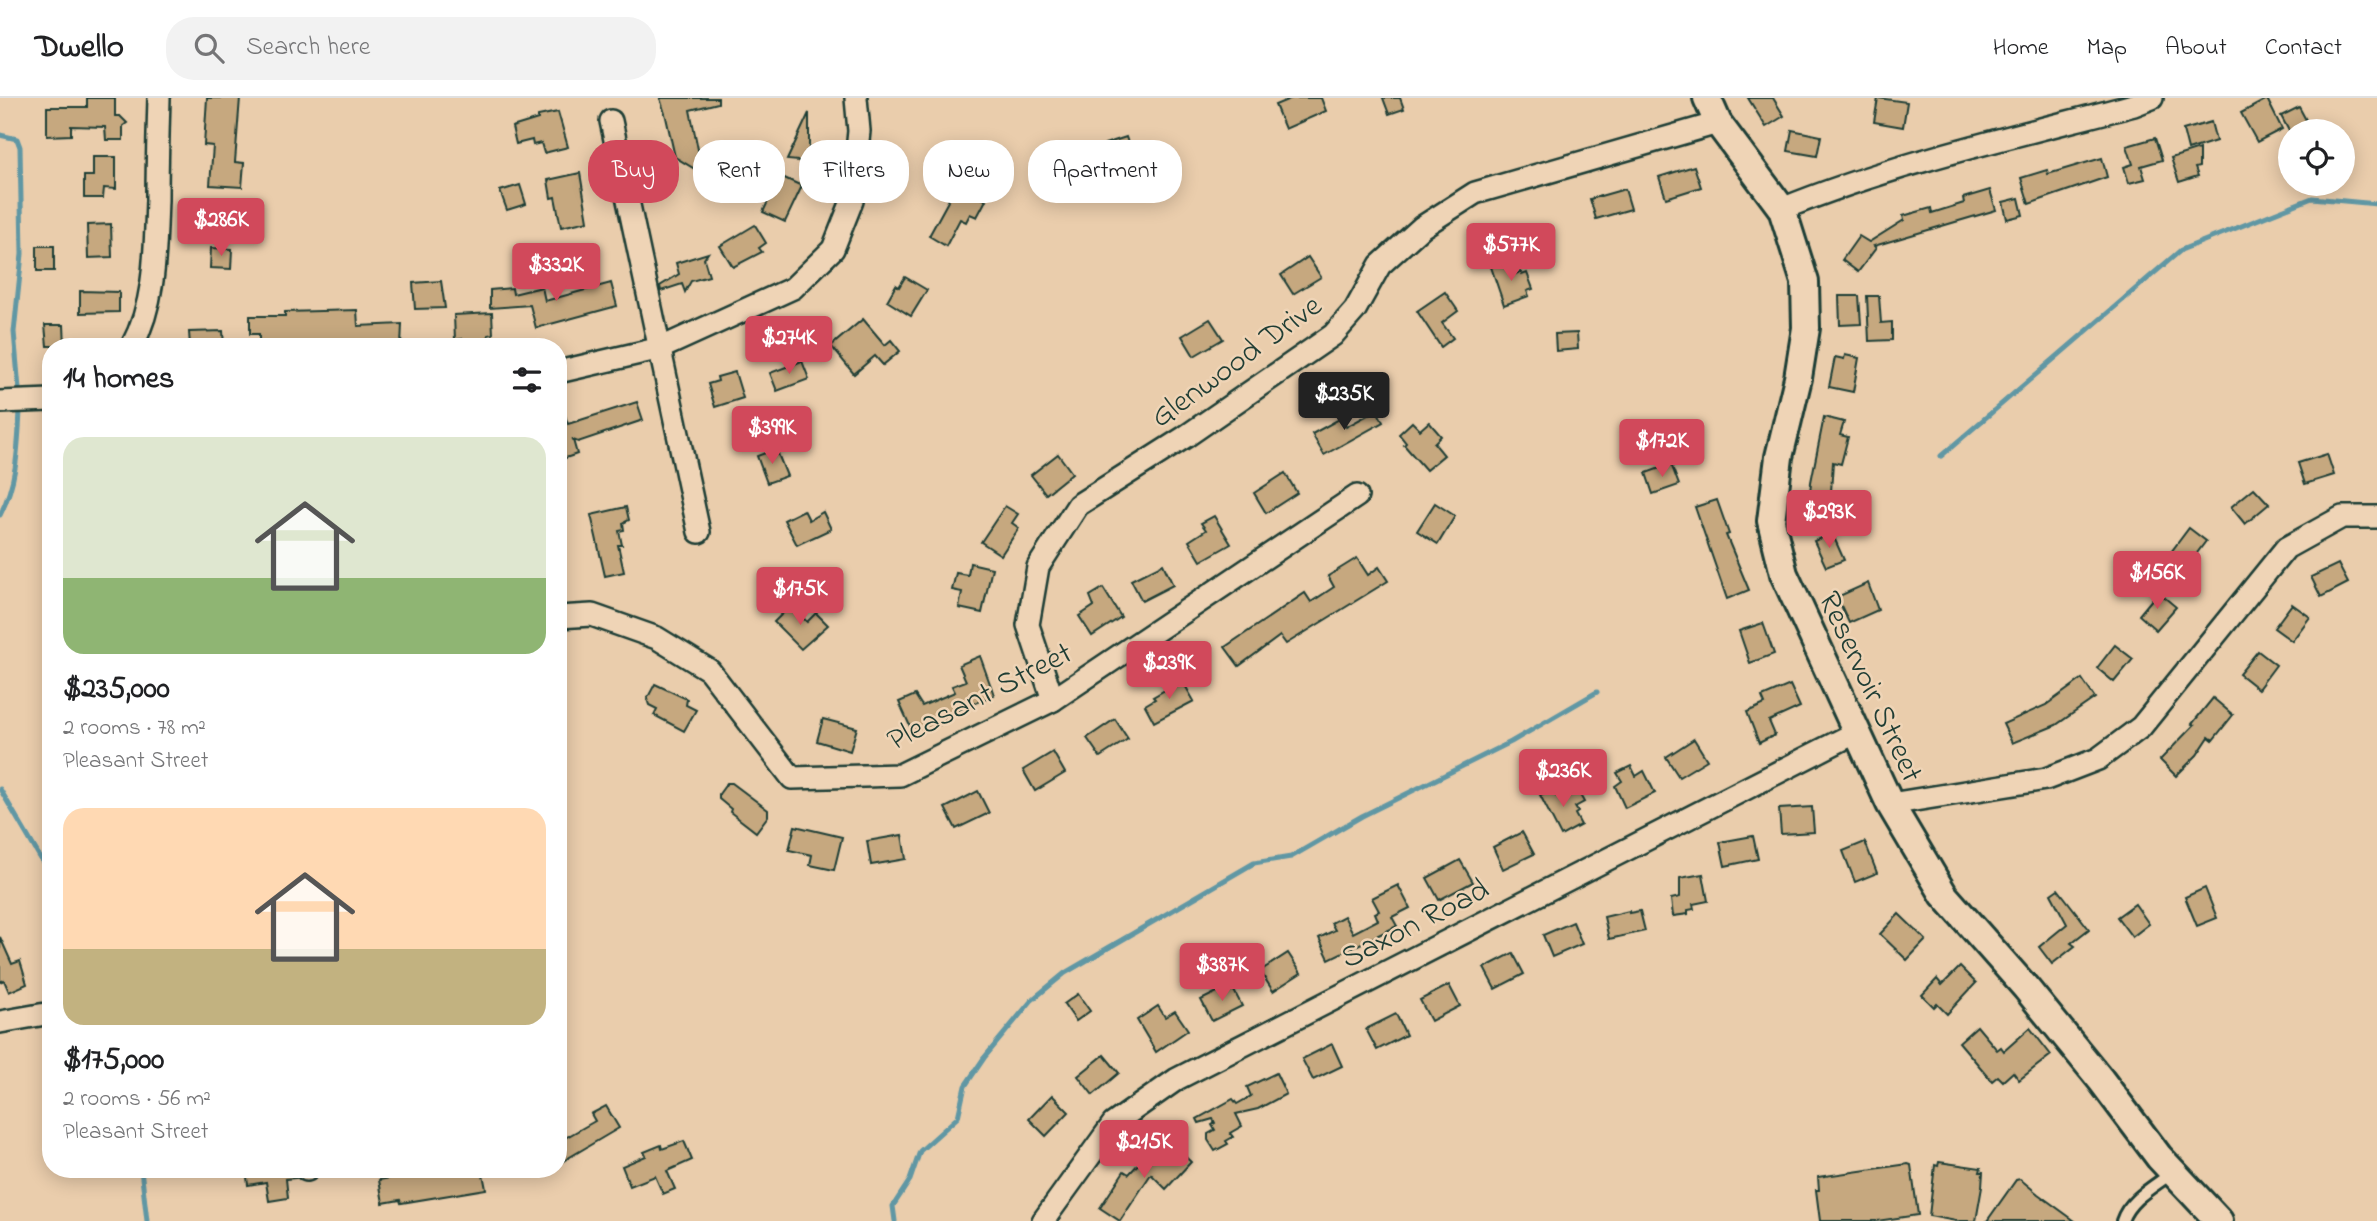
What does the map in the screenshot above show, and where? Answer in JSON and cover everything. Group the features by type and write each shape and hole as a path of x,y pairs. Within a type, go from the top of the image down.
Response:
{"street":[{"path":"136,338 147,313 156,247 159,98"},
{"path":"567,370 661,348 793,288 833,249 852,201 859,131 856,98"},
{"name":"Reservoir Street","path":"1707,98 1718,123 1782,209 1805,282 1806,328 1798,377 1779,457 1771,520 1784,574 1890,804 1944,895 2043,1008 2159,1157 2219,1221"},
{"path":"1782,209 1837,187 1929,159 2134,106 2152,98"},
{"path":"611,121 699,532"},
{"name":"Glenwood Drive","path":"1053,700 1028,625 1038,567 1078,505 1196,429 1333,335 1355,310 1380,265 1423,227 1475,193 1718,123"},
{"path":"0,402 42,400"},
{"name":"Pleasant Street","path":"567,616 592,615 657,638 709,670 792,778 900,775 1053,700 1357,496"},
{"path":"1890,804 2046,779 2098,759 2141,727 2286,548 2342,517 2377,517"},
{"name":"Saxon Road","path":"1042,1221 1113,1124 1177,1079 1857,732"},
{"path":"0,1022 42,1015"}],"lane":[{"path":"2122,1221 2127,1209 2135,1201 2173,1172"}],"building":[{"path":"87,98 115,98 115,116 120,116 127,123 123,126 123,140 106,140 105,127 71,126 71,135 47,136 47,107 87,107"},
{"path":"207,98 240,98 235,162 244,163 242,187 210,185 213,146 204,145"},
{"path":"660,98 718,98 718,103 690,110 696,140 693,140 693,168 679,159 679,140 671,140"},
{"path":"1292,98 1321,98 1326,111 1285,129 1275,105"},
{"path":"1383,98 1400,98 1404,109 1389,114"},
{"path":"1748,98 1773,98 1784,116 1766,127"},
{"path":"1878,98 1907,102 1903,127 1874,122"},
{"path":"2267,99 2278,121 2278,131 2257,142 2241,113"},
{"path":"2299,107 2306,119 2283,119 2281,116"},
{"path":"558,112 568,147 544,153 541,143 533,145 532,140 516,144 512,127 538,119 538,116"},
{"path":"809,113 809,140 799,140 799,161 787,160"},
{"path":"2211,122 2216,141 2188,150 2183,130"},
{"path":"1792,130 1821,136 1817,156 1788,151"},
{"path":"2155,138 2162,160 2141,166 2145,179 2129,183 2124,167 2133,164 2127,146"},
{"path":"2199,149 2199,167 2195,168 2198,176 2179,182 2171,158"},
{"path":"93,157 116,157 116,189 104,188 103,198 84,198 84,176 93,176"},
{"path":"2102,158 2107,177 2029,204 2021,178 2047,170 2048,174"},
{"path":"1694,166 1701,187 1666,198 1659,177"},
{"path":"580,173 588,221 561,227 555,197 551,198 548,180"},
{"path":"785,178 799,185 799,192 785,222 763,212 767,203 785,203"},
{"path":"520,185 526,204 507,210 500,191"},
{"path":"1625,189 1631,209 1596,219 1590,199"},
{"path":"1990,190 1996,210 1874,246 1876,248 1858,272 1842,260 1859,236 1869,242 1904,220 1903,216 1931,208 1932,213 1964,203 1963,198"},
{"path":"2019,198 2023,215 2007,219 2003,202"},
{"path":"947,203 984,203 977,217 970,214 966,222 960,219 946,246 929,236"},
{"path":"194,209 216,211 215,238 193,236"},
{"path":"111,224 112,257 88,258 87,225"},
{"path":"755,225 766,243 759,248 762,252 733,267 720,246"},
{"path":"37,246 54,246 54,271 37,271"},
{"path":"211,248 232,249 231,269 210,268"},
{"path":"708,253 704,259 709,276 691,281 685,292 682,284 661,291 660,286 679,274 676,263"},
{"path":"1308,257 1321,277 1293,294 1281,275"},
{"path":"1506,259 1512,275 1527,273 1533,289 1527,291 1529,296 1504,305 1490,264"},
{"path":"905,277 927,290 911,316 887,301 896,285 899,287"},
{"path":"441,281 445,308 415,309 413,283"},
{"path":"611,283 617,306 536,328 530,305 490,308 490,290 512,288 513,294 542,287 545,301"},
{"path":"80,291 119,292 119,312 80,313"},
{"path":"1445,292 1458,311 1442,323 1453,338 1441,347 1417,311"},
{"path":"1839,296 1859,296 1861,324 1840,325"},
{"path":"1867,296 1879,296 1881,323 1892,322 1892,340 1869,341"},
{"path":"357,310 358,326 402,324 401,338 259,338 259,334 250,334 250,316 285,316 285,312"},
{"path":"492,313 493,334 488,335 488,338 455,338 454,315"},
{"path":"863,319 885,345 891,340 900,351 883,365 875,356 854,374 831,346"},
{"path":"1210,319 1223,339 1194,356 1182,336"},
{"path":"45,325 64,325 65,338 46,338"},
{"path":"223,331 223,338 189,338 189,332"},
{"path":"1577,333 1578,349 1556,351 1555,334"},
{"path":"1845,355 1859,358 1853,392 1829,387 1835,357 1844,359"},
{"path":"802,361 809,379 777,391 770,373"},
{"path":"735,372 743,398 715,407 708,384 718,381 717,377"},
{"path":"637,402 643,420 578,442 573,440 577,454 567,458 567,421 568,424"},
{"path":"1377,410 1383,422 1324,455 1312,434 1341,418 1346,427"},
{"path":"1824,417 1844,422 1840,435 1848,437 1841,464 1833,462 1830,507 1809,506 1811,482"},
{"path":"1412,422 1420,430 1429,422 1441,436 1434,443 1444,455 1426,470 1404,445 1406,443 1399,434"},
{"path":"776,449 787,476 767,483 757,456"},
{"path":"1058,454 1072,473 1046,494 1031,475"},
{"path":"2327,454 2334,475 2305,484 2298,463"},
{"path":"1671,464 1679,485 1653,494 1646,473"},
{"path":"1285,473 1297,493 1266,513 1254,493"},
{"path":"2254,488 2269,504 2245,524 2231,507"},
{"path":"1717,500 1729,534 1726,535 1749,590 1727,599 1695,507"},
{"path":"1435,503 1455,516 1438,544 1417,531"},
{"path":"1005,506 1018,514 1012,523 1019,528 1001,555 981,542"},
{"path":"626,507 629,520 623,523 624,530 619,531 622,545 618,545 624,572 605,576 591,515"},
{"path":"804,510 809,520 823,512 831,529 797,545 784,520"},
{"path":"1214,516 1231,544 1201,561 1189,541 1206,530 1201,523"},
{"path":"2189,528 2206,541 2188,565 2171,552"},
{"path":"1832,533 1844,560 1826,567 1814,541"},
{"path":"1357,558 1368,575 1379,567 1388,581 1286,644 1280,636 1239,666 1225,647 1305,593 1311,602 1334,587 1328,576"},
{"path":"970,563 992,568 982,613 959,608 962,592 952,590 956,573 968,575"},
{"path":"1163,564 1173,585 1142,601 1131,580"},
{"path":"2338,564 2348,583 2321,597 2311,577"},
{"path":"1868,583 1878,610 1849,623 1837,597"},
{"path":"1103,588 1121,617 1092,636 1079,616 1094,606 1090,596"},
{"path":"2158,592 2176,607 2156,630 2139,615"},
{"path":"2292,604 2310,617 2292,641 2274,628"},
{"path":"791,605 807,622 816,613 828,625 801,649 774,622"},
{"path":"1763,623 1774,654 1750,663 1739,631"},
{"path":"2115,645 2133,659 2114,682 2097,668"},
{"path":"2258,651 2276,665 2258,689 2239,674"},
{"path":"980,656 994,695 944,716 946,722 914,735 899,702 915,695 922,706 955,692 952,686 966,681 959,665"},
{"path":"2082,679 2095,698 2056,725 2012,743 2003,724 2046,705"},
{"path":"1182,680 1194,701 1154,722 1145,705 1155,699 1153,697"},
{"path":"655,684 687,699 686,705 696,710 684,731 654,715 657,709 649,705 647,699"},
{"path":"1790,685 1800,707 1769,721 1775,735 1759,743 1747,712 1765,704 1762,697"},
{"path":"2213,698 2233,715 2213,740 2209,737 2197,755 2176,776 2160,760 2194,725 2192,724"},
{"path":"823,719 857,728 850,751 817,741"},
{"path":"1115,719 1128,739 1100,757 1087,738"},
{"path":"1694,739 1707,760 1679,777 1666,757"},
{"path":"1053,752 1065,773 1035,791 1023,770"},
{"path":"1631,766 1636,776 1644,771 1655,793 1625,808 1615,786 1622,781 1617,773"},
{"path":"727,783 732,783 768,810 768,816 756,832 730,812 731,809 719,799 719,794"},
{"path":"1575,786 1584,802 1575,807 1578,812 1575,814 1581,825 1561,836 1540,795 1552,789 1556,796"},
{"path":"978,791 989,813 956,829 945,808"},
{"path":"1812,807 1814,832 1781,834 1779,809"},
{"path":"795,826 842,837 834,870 810,865 812,855 789,850"},
{"path":"1522,832 1534,854 1503,869 1493,847"},
{"path":"902,835 906,859 871,865 867,841"},
{"path":"1753,836 1758,859 1725,866 1720,842"},
{"path":"1865,842 1877,873 1855,882 1843,851"},
{"path":"1460,860 1473,882 1439,900 1427,878"},
{"path":"1703,874 1708,901 1693,904 1694,909 1688,910 1688,914 1673,916 1671,899 1680,897 1680,878"},
{"path":"1398,885 1410,908 1392,917 1397,926 1329,959 1319,938 1335,930 1331,923 1344,916 1353,933 1378,920 1375,913 1379,911 1372,898"},
{"path":"2205,888 2217,918 2197,926 2185,897"},
{"path":"2058,889 2089,929 2071,943 2075,946 2052,964 2039,947 2067,924 2051,894"},
{"path":"2135,904 2149,924 2132,937 2117,917"},
{"path":"1640,911 1645,931 1609,939 1604,917"},
{"path":"1899,914 1926,940 1907,960 1880,934"},
{"path":"1573,922 1582,944 1552,957 1543,935"},
{"path":"0,937 12,964 20,961 27,984 9,992 4,980 0,982"},
{"path":"1288,953 1301,973 1273,991 1260,971"},
{"path":"1513,953 1524,974 1495,989 1484,968"},
{"path":"1960,967 1976,983 1947,1014 1937,1004 1934,1007 1922,995 1937,979 1942,985"},
{"path":"1231,985 1242,1006 1212,1021 1201,1000"},
{"path":"1449,985 1460,1006 1431,1021 1420,1000"},
{"path":"1078,994 1090,1011 1076,1021 1064,1004"},
{"path":"1158,1006 1165,1017 1175,1011 1188,1030 1156,1052 1137,1020"},
{"path":"1396,1014 1406,1035 1377,1050 1366,1029"},
{"path":"1977,1026 1997,1050 2001,1047 2004,1051 2030,1028 2051,1055 2019,1080 2013,1072 2003,1081 1998,1076 1992,1081 1959,1042"},
{"path":"1332,1044 1342,1066 1313,1080 1302,1059"},
{"path":"1104,1055 1119,1073 1093,1095 1078,1076"},
{"path":"1276,1073 1286,1094 1258,1109 1236,1114 1242,1126 1230,1133 1233,1137 1226,1141 1228,1144 1215,1151 1208,1140 1208,1134 1215,1130 1213,1119 1199,1123 1197,1119 1233,1099 1237,1104 1251,1096 1247,1087"},
{"path":"1052,1095 1069,1112 1046,1136 1029,1119"},
{"path":"606,1106 619,1128 567,1159 567,1137 595,1121 591,1114"},
{"path":"684,1141 692,1160 667,1171 675,1189 663,1194 655,1176 630,1186 622,1166 646,1156 644,1152 661,1145 662,1149"},
{"path":"1155,1146 1171,1157 1178,1150 1191,1162 1166,1189 1151,1174 1120,1221 1100,1208 1124,1171 1129,1174"},
{"path":"1939,1162 1981,1168 1982,1187 1976,1221 1956,1221 1929,1216 1935,1165 1938,1166"},
{"path":"1911,1165 1918,1215 1877,1221 1820,1221 1816,1190 1819,1190 1818,1177"},
{"path":"247,1178 296,1178 286,1179 288,1198 269,1201 266,1182 248,1185"},
{"path":"484,1178 486,1189 401,1203 400,1200 383,1203 379,1180"},
{"path":"2020,1179 2075,1221 1987,1221 2016,1180"}],"waterway":[{"path":"0,135 17,139 20,147 22,254 14,332 19,389"},
{"path":"1941,456 2181,250 2312,198 2377,204"},
{"path":"0,515 13,477 20,411"},
{"path":"895,1221 893,1206 910,1180 920,1151 958,1117 965,1086 984,1058 1032,1000 1065,973 1254,863 1291,857 1362,816 1511,742 1597,692"},
{"path":"0,789 42,861"},
{"path":"142,1178 147,1221"}]}
